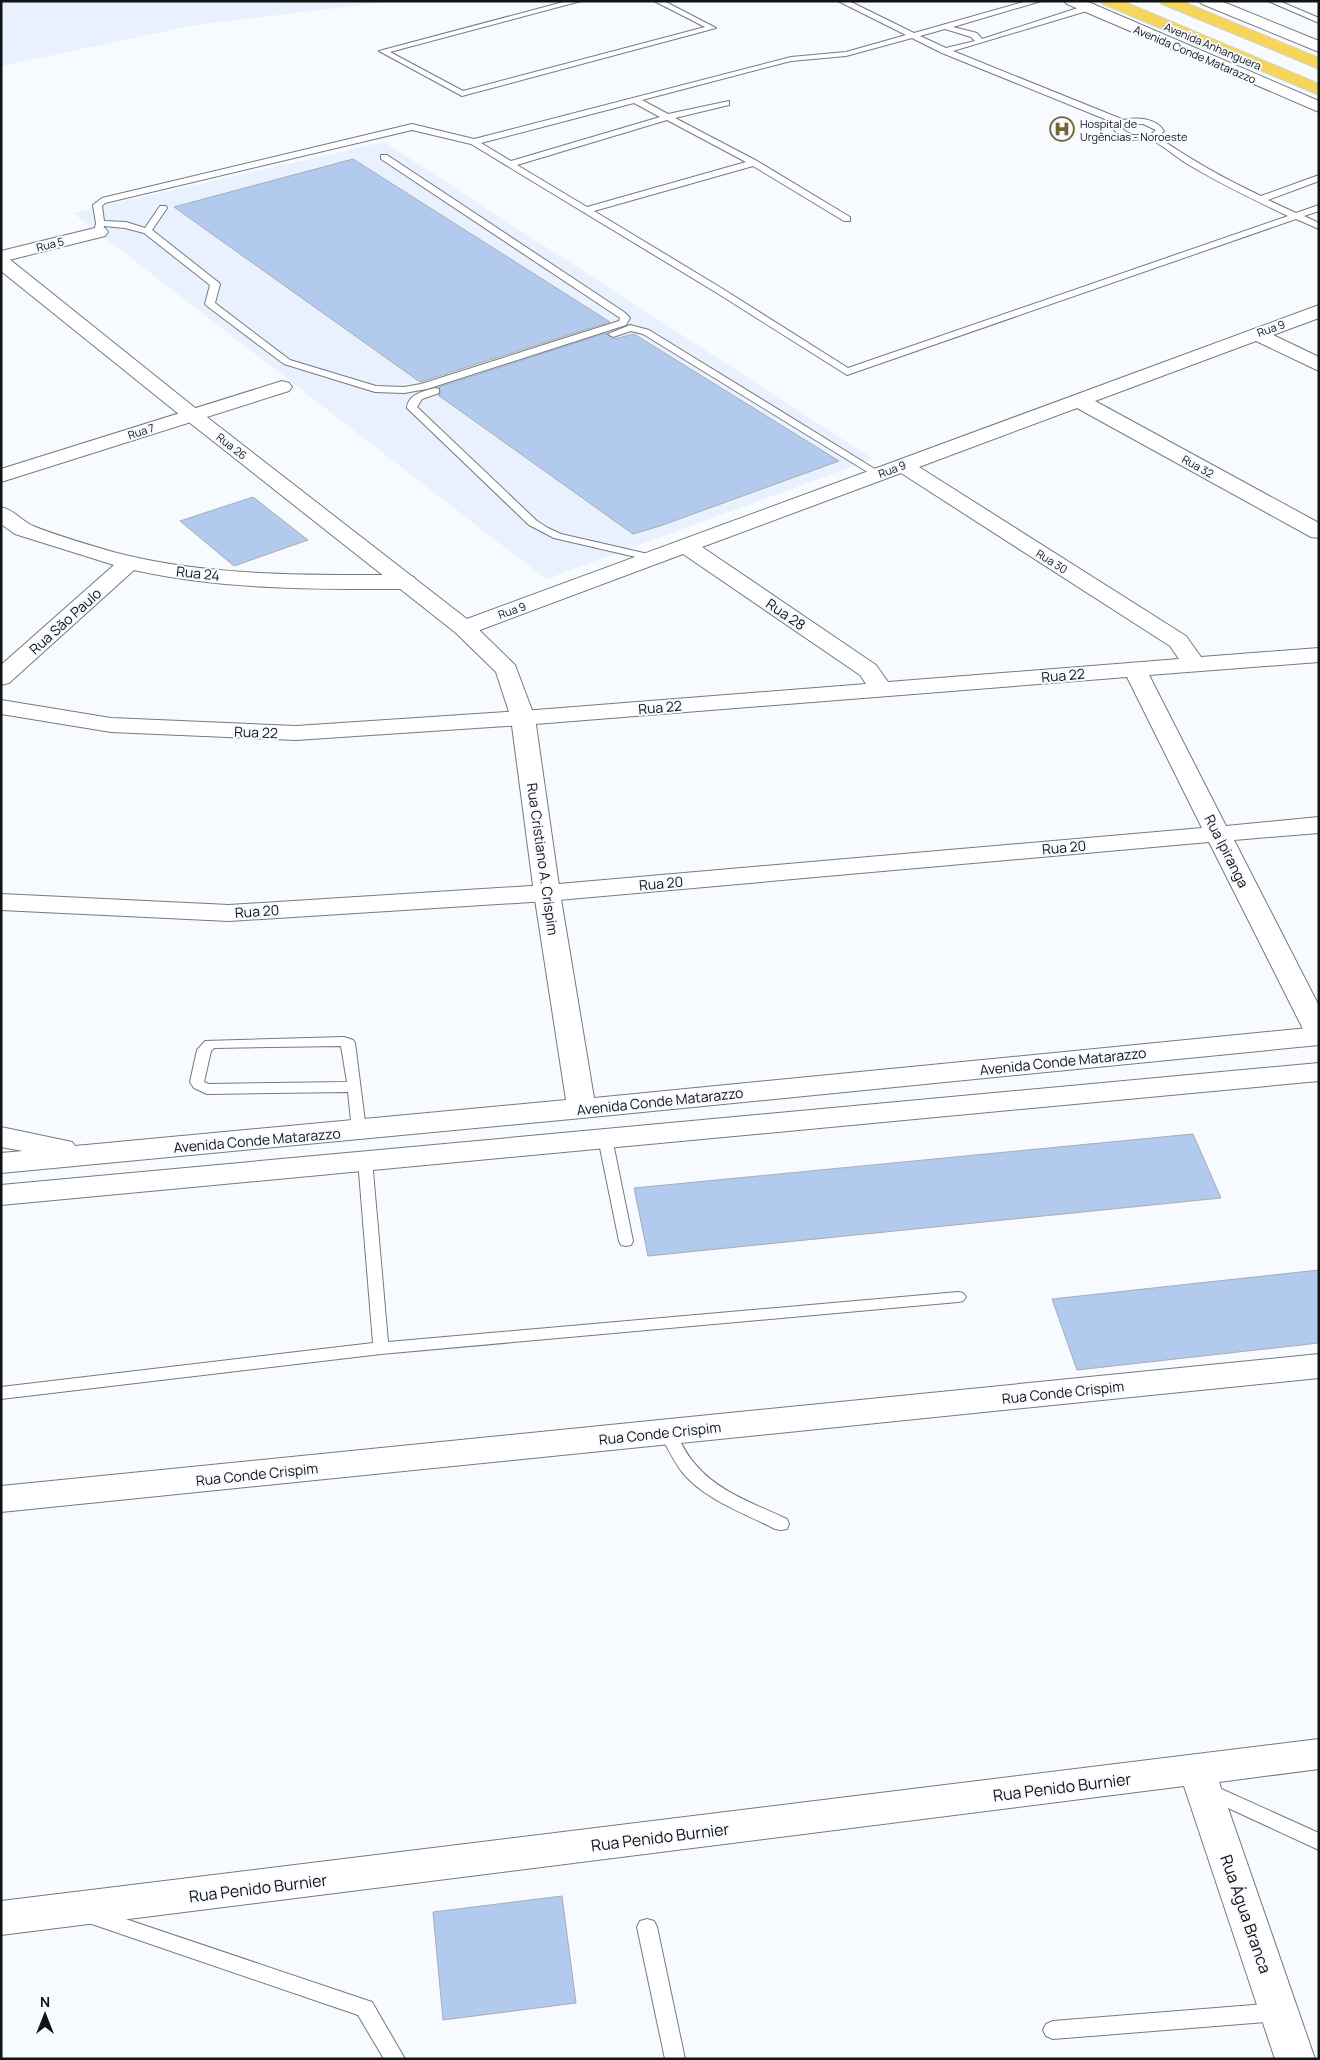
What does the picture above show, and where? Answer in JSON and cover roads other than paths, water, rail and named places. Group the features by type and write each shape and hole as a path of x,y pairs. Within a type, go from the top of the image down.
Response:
{"highway":[{"name":"Avenida Anhanguera","path":"1108,1 1319,90"},
{"name":"Avenida Anhanguera","path":"1167,1 1319,64"},
{"path":"1226,51 1230,69"}],"street":[{"path":"1207,1 1315,42"},
{"name":"Avenida Conde Matarazzo","path":"1079,4 1319,107"},
{"name":"Rua 5","path":"1,257 99,228"},
{"name":"Rua 26","path":"1,262 192,415 464,628"},
{"name":"Rua 9","path":"464,628 1319,311"},
{"path":"1257,334 1319,365"},
{"name":"Rua 7","path":"1,476 282,387"},
{"name":"Rua 32","path":"1078,400 1319,532"},
{"name":"Rua 30","path":"902,465 1178,641 1194,664"},
{"name":"Rua 24","path":"1,514 21,528 80,549 129,563 207,575 318,582 406,582"},
{"name":"Rua 28","path":"685,546 868,670 881,689"},
{"name":"Rua São Paulo","path":"1,678 129,563"},
{"name":"Rua Cristiano A. Crispim","path":"464,628 507,670 523,718 547,893 582,1108"},
{"name":"Rua 22","path":"1,707 111,726 296,733 523,718 1319,655"},
{"name":"Rua Ipiranga","path":"1134,669 1319,1034"},
{"name":"Rua 20","path":"1,902 229,913 547,893 1319,825"},
{"name":"Avenida Conde Matarazzo","path":"1,1164 1319,1034"},
{"path":"1,1195 1319,1072"},
{"path":"359,1130 365,1160"},
{"path":"1,1138 96,1155"},
{"name":"Rua Conde Crispim","path":"1,1499 1319,1366"},
{"name":"Rua Penido Burnier","path":"1,1918 1200,1779 1319,1754"},
{"name":"Rua Água Branca","path":"1200,1779 1295,2059"}],"lane":[{"path":"578,1 383,51 462,94 712,28 658,1"},
{"path":"842,1 945,51 1124,123 1144,122 1156,126 1160,132 1153,137 1132,137 1121,133 1117,128 1124,123"},
{"path":"474,142 791,59 846,54 1037,1"},
{"path":"1272,1 1319,21"},
{"path":"945,51 980,42 1079,4"},
{"path":"942,28 969,33 974,35 980,42"},
{"path":"635,100 754,163 847,219"},
{"path":"510,164 668,117 726,103"},
{"path":"384,157 621,314 625,318 623,323 423,387 404,390 375,388 287,362 210,304 215,284 147,231 126,225 99,228 97,206 102,201 412,127 474,142 720,291 847,372 1319,208"},
{"path":"1153,137 1170,150 1260,200 1319,226"},
{"path":"586,210 754,163"},
{"path":"1260,200 1319,178"},
{"path":"147,231 163,208"},
{"path":"653,558 578,542 544,530 533,523 412,408 412,404 423,395 630,328 646,332 878,474"},
{"path":"356,1087 207,1089 199,1085 198,1082 204,1050 210,1044 342,1041 348,1043 356,1087 359,1130"},
{"path":"605,1138 626,1241"},
{"path":"365,1160 381,1348"},
{"path":"1,1394 381,1348 958,1297"},
{"path":"667,1432 689,1469 704,1482 720,1493 781,1524"},
{"path":"1200,1779 1319,1842"},
{"path":"76,1910 365,2008 395,2059"},
{"path":"647,1927 675,2059"},
{"path":"1053,2030 1279,2012"}],"place":[{"name":"Hospital de Urgências - Noroeste","path":"1062,129"}]}
